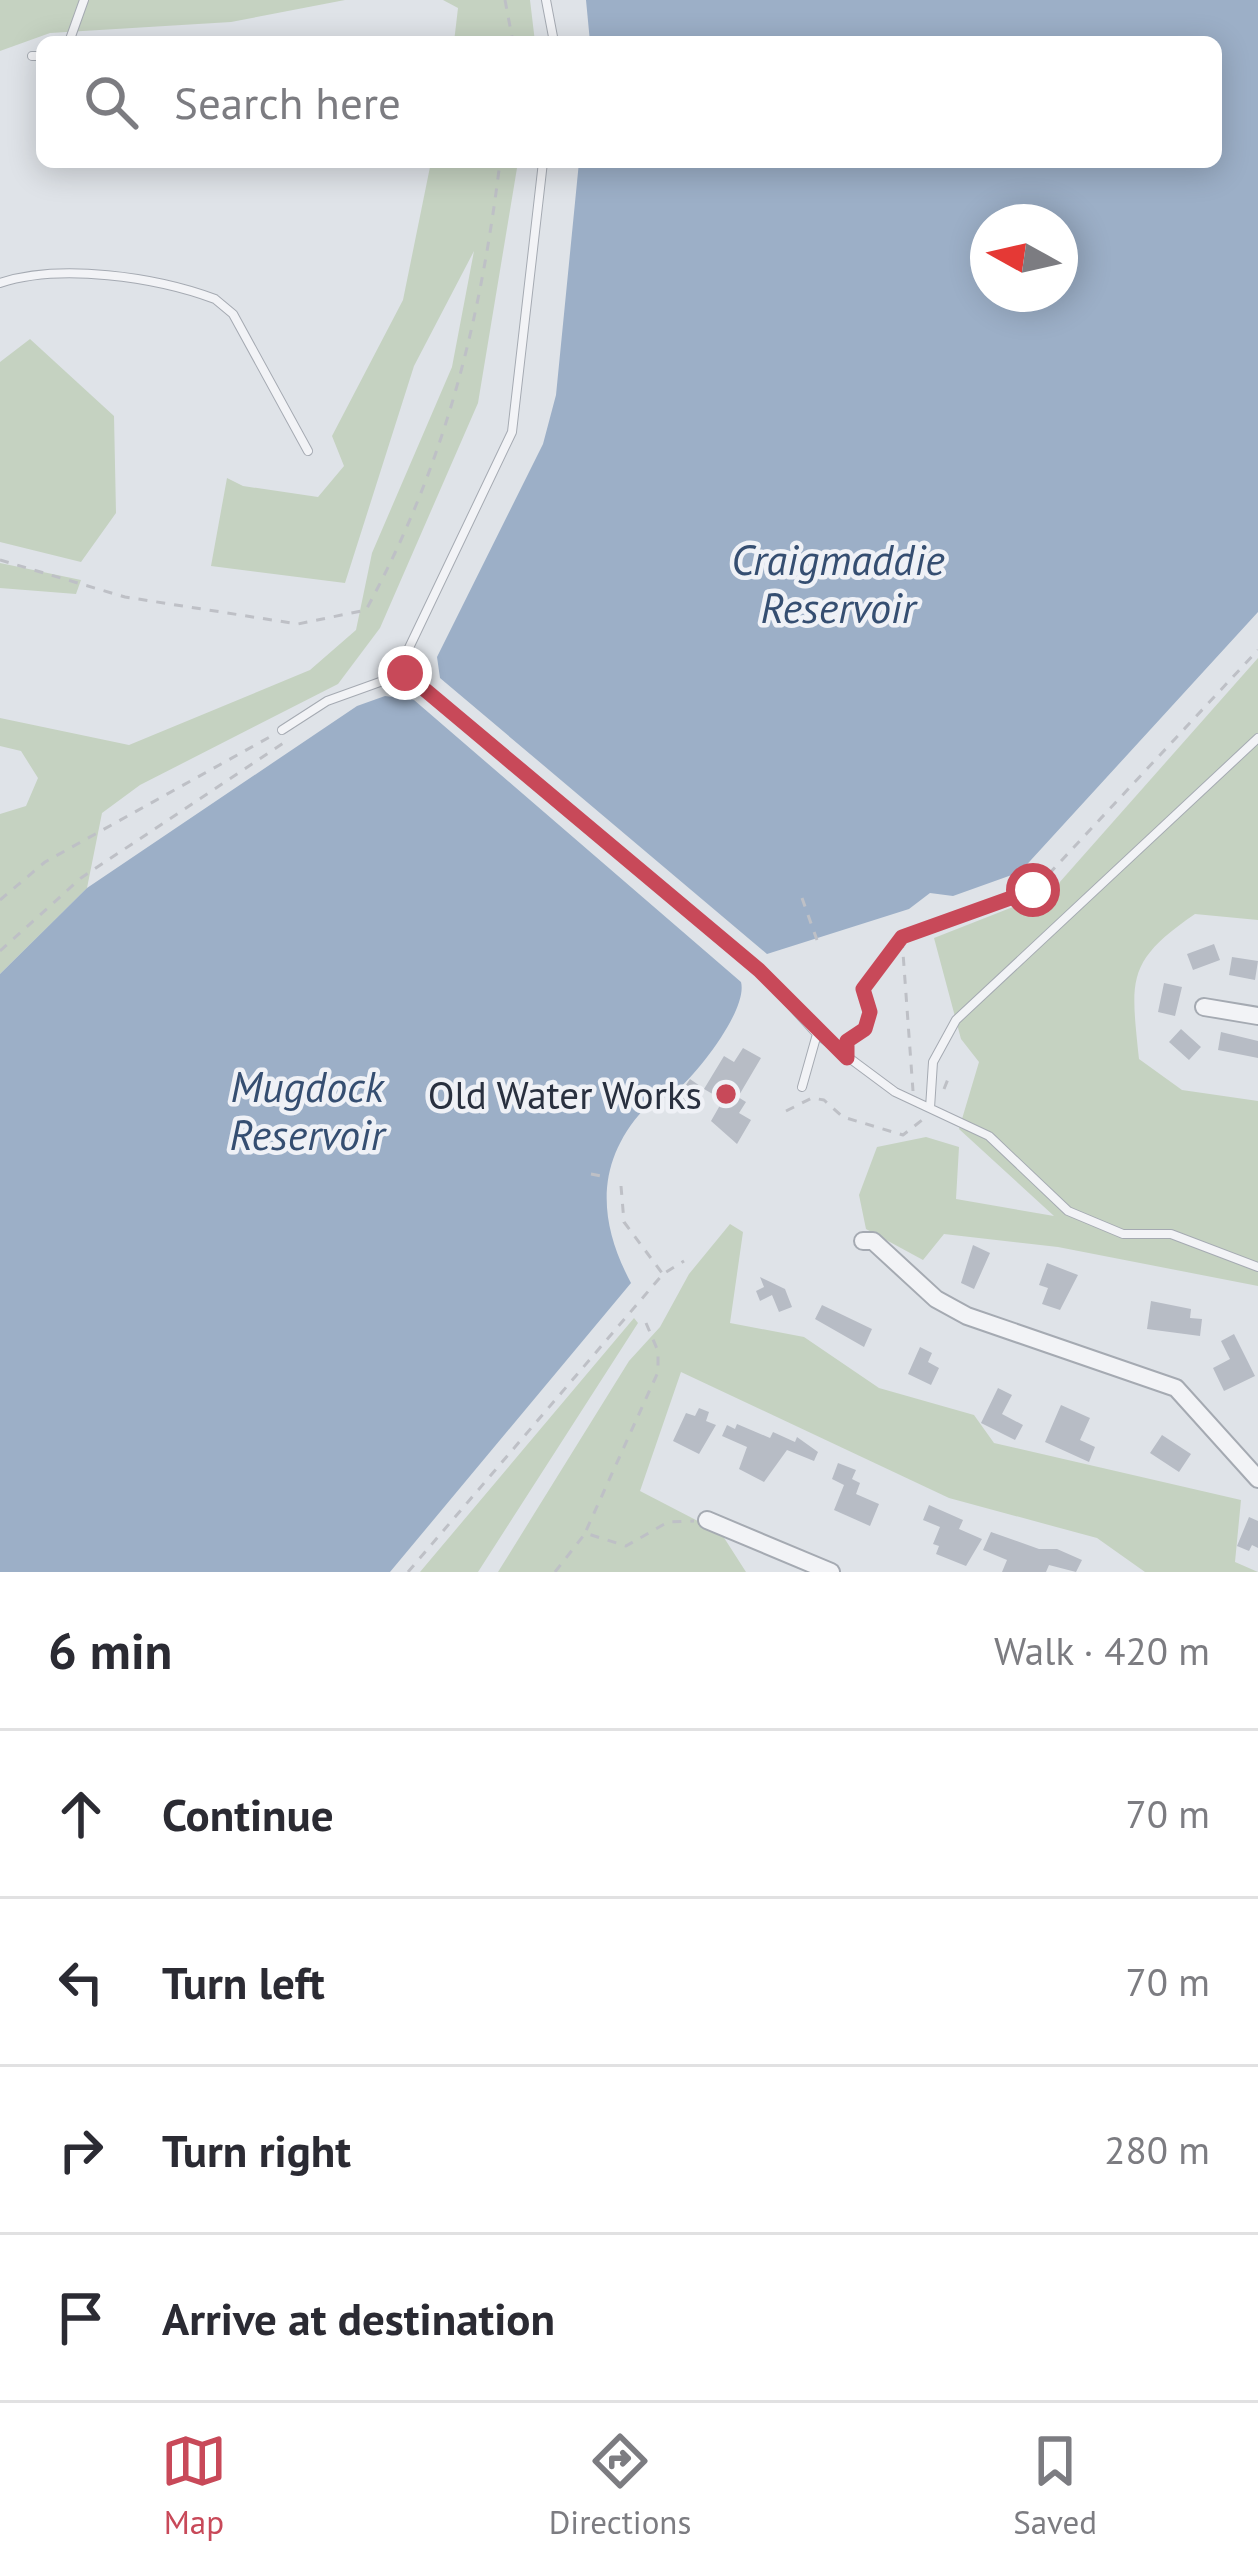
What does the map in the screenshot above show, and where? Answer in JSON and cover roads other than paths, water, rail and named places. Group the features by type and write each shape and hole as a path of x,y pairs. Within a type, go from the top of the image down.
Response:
{"street":[{"path":"1204,1007 1258,1016"},
{"path":"862,1241 873,1240 937,1299 967,1316 1176,1388 1258,1479"},
{"path":"707,1520 831,1572"}],"lane":[{"path":"71,36 84,0"},
{"path":"547,0 553,36"},
{"path":"405,673 407,652 512,432 542,168"},
{"path":"0,283 39,272 72,272 215,299 232,314 308,451"},
{"path":"282,730 328,701 405,673"},
{"path":"405,673 759,970 817,1034 847,1058 916,1102 988,1136 1068,1210 1123,1234 1171,1234 1258,1267"},
{"path":"929,1108 933,1062 956,1020 1258,738"},
{"path":"802,1087 817,1034"}],"water":[{"name":"Craigmaddie Reservoir","path":"586,0 1258,0 1258,612 1020,872 953,896 930,893 909,909 767,954 440,678 437,657 543,444 556,395 578,168 1222,168 1222,36 589,36"},
{"name":"Mugdock Reservoir","path":"385,696 414,700 741,982 737,1008 708,1056 676,1091 644,1109 616,1151 609,1172 608,1216 631,1283 390,1572 0,1572 0,974 87,888 357,706"}],"place":[{"name":"Old Water Works","path":"726,1094"}]}
